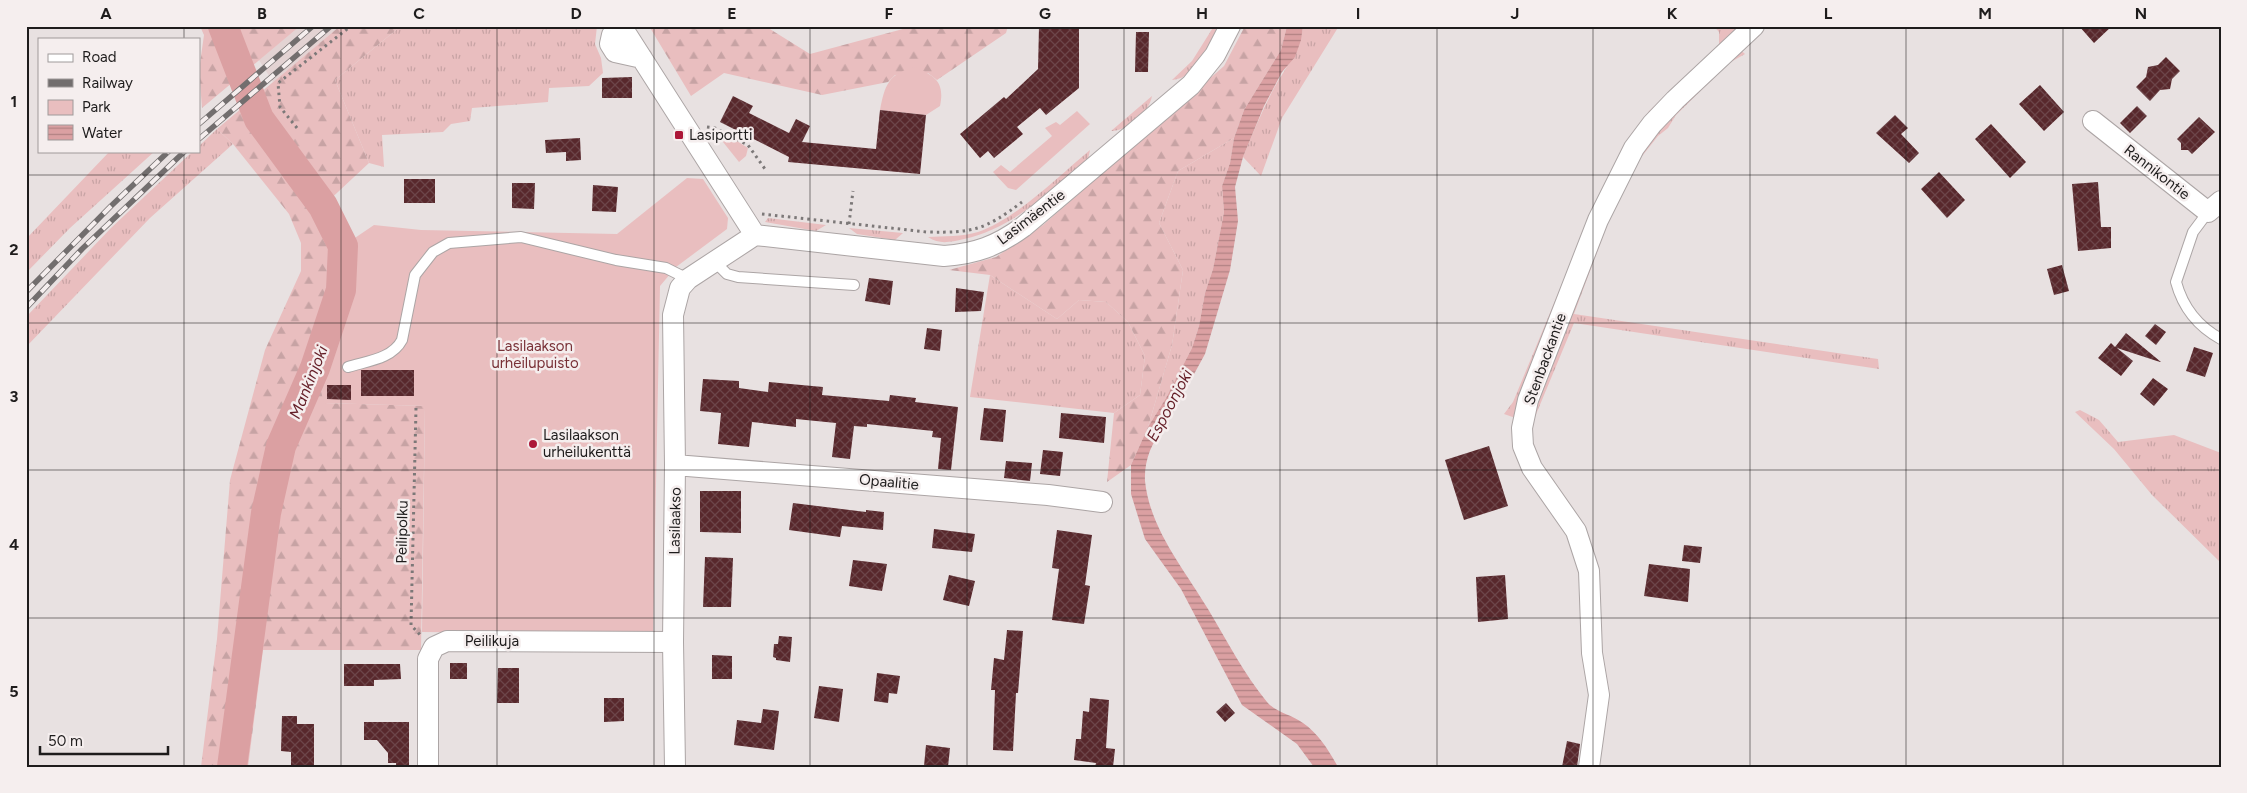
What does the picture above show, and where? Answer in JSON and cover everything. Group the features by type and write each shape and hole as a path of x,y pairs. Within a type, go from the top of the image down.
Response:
{"street":[{"name":"Lasimäentie","path":"755,235 944,256 967,254 986,249 1004,241 1023,228 1191,85 1215,55 1230,26"},
{"name":"Stenbackantie","path":"1589,767 1599,695 1592,652 1589,571 1576,531 1532,468 1522,446 1522,428 1528,400 1598,220 1634,148 1652,124 1675,100 1754,26"},
{"path":"618,29 627,35 755,235 688,279"},
{"name":"Rannikontie","path":"2093,121 2215,206"},
{"name":"Lasilaakso","path":"675,767 673,642 675,464 672,315 680,288 688,279"},
{"name":"Opaalitie","path":"675,464 1040,494 1102,502"},
{"name":"Peilikuja","path":"434,647 446,641 673,642"},
{"path":"428,767 428,660 434,647"}],"lane":[{"path":"2215,206 2193,232 2176,282 2188,313 2206,331 2221,340"},
{"path":"348,367 390,354 398,349 402,340 415,275 433,252 449,243 521,237 616,260 666,268 688,279"},
{"path":"714,261 727,274 738,277 854,285"}],"path":[{"path":"297,128 280,108 278,84 351,26"},
{"path":"700,127 715,128 748,145 765,169"},
{"path":"849,224 853,191"},
{"path":"760,213 770,216 953,233 979,229 1002,217 1026,199"},
{"name":"Peilipolku","path":"416,408 411,625 421,637 434,647"}],"shaded area":[{"path":"300,26 340,26 273,82 259,60"}],"green space":[{"path":"200,26 300,26 202,108 200,63 204,35"},
{"path":"340,26 401,26 335,80 369,163 323,206 343,246 341,290 315,368 325,403 425,406 421,650 263,650 248,767 201,767 217,639 230,480 265,350 301,271 301,243 289,214 233,144 217,129"},
{"path":"401,26 597,26 595,44 601,58 603,73 589,86 549,88 548,102 472,108 470,121 451,124 443,132 382,135 384,167 369,163 335,80"},
{"path":"649,26 765,26 810,54 914,26 1008,26 1006,33 937,80 928,73 895,75 888,82 822,95 724,73 691,96"},
{"path":"1214,26 1222,26 1196,67 1181,78 1172,80 1192,61"},
{"path":"1245,26 1287,26 1281,50 1244,110 1234,138 1178,171 1159,223 1183,270 1172,345 1148,427 1131,465 1107,482 1114,413 1140,395 1145,356 1128,322 1106,302 1079,300 1057,319 990,275 949,270 996,257 1043,225 1224,66"},
{"path":"1303,26 1339,26 1282,118 1261,176 1243,157 1268,100 1299,44"},
{"path":"1714,26 1739,26 1727,38 1745,54 1729,63 1676,115 1668,128 1658,136 1639,160 1612,212 1574,314 1878,359 1879,369 1574,323 1532,424 1504,414 1513,402 1574,255 1615,165 1649,111 1719,46 1719,32"},
{"path":"915,67 933,77 940,85 940,106 926,115 880,110 886,87 893,77"},
{"path":"1152,96 1147,109 1142,115 1124,128 1111,131"},
{"path":"1077,111 1090,124 1016,190 1008,188 993,172 1001,165 1010,172 1052,136 1045,128 1056,122 1060,125"},
{"path":"217,129 233,144 150,218 26,347 26,317 111,228 192,152 200,152 200,145"},
{"path":"729,136 748,148 746,156 739,162 723,142"},
{"path":"1234,138 1230,163 1222,186 1224,212 1199,326 1192,348 1166,398 1148,427 1172,345 1183,270 1159,223 1178,171"},
{"path":"1090,150 1088,159 1060,183 1030,207 999,226 982,234 950,242 932,240 928,237 966,235 978,232 1007,218 1037,196"},
{"path":"109,152 154,152 70,228 26,273 26,239"},
{"name":"Lasilaakson urheilupuisto","path":"687,178 703,179 728,218 727,229 676,267 660,286 653,634 422,632 425,406 324,403 315,368 341,290 343,246 374,225 421,230 617,234"},
{"path":"768,218 826,225 816,231 765,222"},
{"path":"849,228 903,233 895,240 857,234"},
{"path":"990,275 1057,319 1079,300 1106,302 1128,322 1145,356 1140,395 1114,413 970,397"},
{"path":"2080,410 2099,420 2118,442 2174,435 2221,453 2221,563 2152,495 2114,449 2075,412"}],"water":[{"name":"Espoonjoki","path":"1287,26 1303,26 1301,40 1295,57 1282,72 1264,106 1243,157 1235,187 1238,221 1230,270 1205,354 1164,429 1152,446 1146,467 1145,481 1148,499 1154,516 1169,548 1251,680 1270,705 1299,720 1314,732 1338,767 1314,767 1297,744 1242,705 1181,589 1145,539 1131,494 1131,465 1148,427 1166,398 1192,348 1199,326 1224,212 1222,186 1230,163 1234,138 1244,110 1281,50"}],"building":[{"path":"1039,26 1079,26 1079,88 1046,115 1040,108 1017,127 1023,134 994,158 988,151 980,158 960,134 1004,97 1006,99 1038,69"},
{"path":"2079,26 2112,26 2094,43"},
{"path":"1136,32 1149,32 1148,72 1135,72"},
{"path":"2166,57 2180,71 2172,79 2170,89 2160,90 2150,101 2136,87 2146,77 2148,67 2158,65"},
{"path":"632,77 632,98 602,98 602,78"},
{"path":"2040,85 2064,112 2044,131 2019,104"},
{"path":"733,96 753,106 749,113 789,133 796,119 810,126 802,142 876,149 880,110 926,115 920,174 788,162 789,157 720,122"},
{"path":"2137,106 2147,116 2130,133 2120,123"},
{"path":"1895,115 1908,128 1901,134 1919,153 1909,163 1876,133"},
{"path":"2199,117 2215,132 2192,154 2188,150 2181,150 2181,143 2177,139"},
{"path":"1991,124 2026,162 2010,178 1975,139"},
{"path":"580,138 581,160 566,161 566,152 546,153 545,140"},
{"path":"1939,172 1965,200 1947,218 1921,189"},
{"path":"404,179 435,179 435,203 404,203"},
{"path":"2098,182 2101,227 2111,227 2111,248 2078,251 2072,184"},
{"path":"512,183 535,183 534,209 512,208"},
{"path":"593,185 618,187 616,212 592,211"},
{"path":"2062,265 2069,291 2054,295 2047,269"},
{"path":"869,278 893,281 890,305 865,301"},
{"path":"956,288 984,292 981,311 955,312"},
{"path":"2155,324 2166,332 2156,345 2145,336"},
{"path":"927,328 942,330 940,351 924,349"},
{"path":"2126,333 2161,362 2117,348 2133,361 2121,376 2098,358 2111,343 2115,347"},
{"path":"2194,347 2213,353 2205,377 2186,371"},
{"path":"361,370 414,370 414,396 361,396"},
{"path":"2153,378 2168,389 2154,406 2140,394"},
{"path":"703,379 739,381 739,388 768,392 769,382 823,387 822,395 889,401 890,395 916,398 915,402 958,407 951,470 938,469 941,438 932,437 933,431 867,424 867,427 854,426 850,459 832,457 836,423 796,419 796,427 752,422 749,447 718,444 721,413 700,411"},
{"path":"327,385 351,385 351,400 327,399"},
{"path":"984,408 1006,410 1003,442 980,440"},
{"path":"1061,413 1106,417 1104,443 1059,438"},
{"path":"1489,446 1508,506 1464,520 1445,460"},
{"path":"1043,450 1063,452 1060,476 1040,474"},
{"path":"1006,461 1032,463 1030,481 1004,478"},
{"path":"700,491 741,491 741,533 700,532"},
{"path":"793,503 866,512 866,510 884,512 883,530 842,526 840,537 789,530"},
{"path":"934,529 975,534 972,552 932,548"},
{"path":"1057,530 1092,535 1085,585 1090,586 1084,624 1052,620 1059,569 1052,568"},
{"path":"1684,545 1702,547 1700,563 1682,561"},
{"path":"705,557 733,558 731,607 703,607"},
{"path":"853,560 887,564 882,591 849,586"},
{"path":"1649,564 1690,569 1688,602 1644,596"},
{"path":"949,575 975,581 969,606 943,600"},
{"path":"1505,575 1508,619 1478,622 1476,577"},
{"path":"1007,630 1023,631 1018,693 1016,693 1013,751 993,750 995,690 991,690 994,658 1004,660"},
{"path":"779,636 792,637 790,662 776,660 773,657 774,644 778,644"},
{"path":"712,655 732,656 732,679 712,679"},
{"path":"450,663 467,663 467,679 450,679"},
{"path":"344,664 400,664 401,679 374,680 374,686 344,686"},
{"path":"498,668 519,668 519,703 497,703"},
{"path":"877,673 900,676 897,694 889,693 888,703 874,701"},
{"path":"819,686 843,689 839,722 814,718"},
{"path":"604,698 624,698 624,721 604,722"},
{"path":"1090,698 1109,700 1106,748 1115,749 1113,767 1095,767 1096,763 1074,760 1076,739 1081,739 1083,711 1089,712"},
{"path":"1226,703 1235,713 1225,722 1216,712"},
{"path":"763,709 779,711 774,750 734,745 737,720 761,723"},
{"path":"282,716 297,716 297,724 314,724 314,767 291,767 291,752 281,751"},
{"path":"364,722 409,722 409,767 396,767 396,763 388,763 388,753 377,740 364,740"},
{"path":"1567,741 1580,744 1577,767 1562,767"},
{"path":"926,745 950,748 948,767 924,766"}],"waterway":[{"name":"Mankinjoki","path":"223,26 259,119 323,206 343,246 341,290 315,368 281,446 266,513 232,767"}],"railway":[{"path":"200,123 313,26"},
{"path":"200,138 331,26"},
{"path":"26,292 111,206 168,152"},
{"path":"26,308 82,249 184,152"}],"place":[{"name":"Lasiportti","path":"679,135"},
{"name":"Lasilaakson urheilukenttä","path":"533,444"}]}
